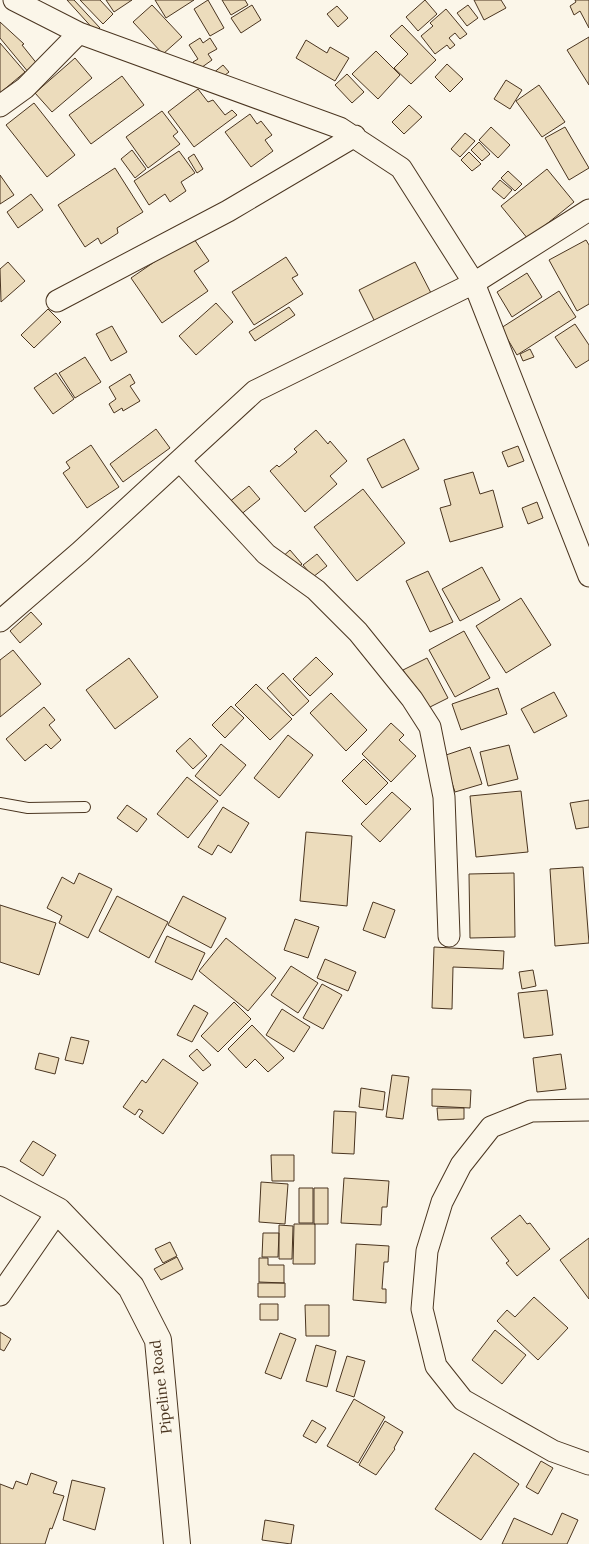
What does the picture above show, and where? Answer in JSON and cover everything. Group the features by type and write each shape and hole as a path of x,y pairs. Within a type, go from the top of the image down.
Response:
{"street":[{"path":"14,0 79,33 340,128 355,136 401,168 474,283 589,576"},
{"path":"0,106 24,88 79,33"},
{"path":"57,301 228,211 355,136"},
{"path":"0,621 80,552 255,391 474,283 589,210"},
{"path":"180,460 266,554 316,590 358,632 412,699 430,727 444,797 449,936"},
{"path":"589,1110 531,1111 490,1127 461,1165 442,1202 426,1251 422,1309 436,1366 463,1400 553,1451 589,1464"},
{"name":"Pipeline Road","path":"0,1180 58,1211 131,1287 158,1340 177,1544"},
{"path":"0,1295 58,1211"}],"lane":[{"path":"0,804 28,808 85,807"}],"building":[{"path":"67,0 74,0 100,28 96,32"},
{"path":"80,0 100,0 113,14 103,24"},
{"path":"106,0 132,0 114,12"},
{"path":"155,0 194,0 166,18"},
{"path":"208,0 224,28 210,36 194,9"},
{"path":"222,0 245,0 248,5 231,15"},
{"path":"425,0 437,14 418,31 406,17"},
{"path":"474,0 501,0 506,8 484,20"},
{"path":"575,0 589,0 589,28 580,11 574,15 570,6 576,2"},
{"path":"152,5 182,37 163,54 133,22"},
{"path":"252,5 261,20 241,33 231,18"},
{"path":"468,5 478,18 467,26 457,13"},
{"path":"337,6 348,18 338,27 327,14"},
{"path":"446,9 467,34 460,39 455,33 449,38 455,45 450,49 447,45 435,54 421,36 433,26 430,23"},
{"path":"0,22 24,44 22,45 38,65 29,73 0,38"},
{"path":"402,25 436,60 411,84 394,68 408,54 390,36"},
{"path":"589,37 589,85 567,50"},
{"path":"200,38 203,43 210,38 217,49 208,54 212,60 198,70 193,62 198,59 189,45"},
{"path":"306,40 327,53 330,47 349,58 335,81 296,58"},
{"path":"0,43 25,72 0,93"},
{"path":"376,51 400,75 378,99 352,74"},
{"path":"75,58 92,78 52,112 35,93"},
{"path":"447,64 463,79 450,92 435,77"},
{"path":"223,65 229,72 217,81 212,74"},
{"path":"347,74 364,92 352,103 335,85"},
{"path":"122,76 144,105 91,144 69,115"},
{"path":"506,80 522,90 510,109 494,99"},
{"path":"539,85 565,122 542,137 516,101"},
{"path":"198,89 208,102 213,100 225,115 232,110 237,115 194,147 168,112"},
{"path":"34,103 75,155 47,177 6,125"},
{"path":"409,105 422,117 404,134 392,122"},
{"path":"162,111 178,132 173,136 180,144 148,168 126,137"},
{"path":"250,114 257,124 261,121 272,135 265,140 273,151 251,167 225,132"},
{"path":"491,127 510,145 498,158 479,140"},
{"path":"565,127 589,168 569,180 545,138"},
{"path":"465,133 475,141 460,157 451,149"},
{"path":"479,142 490,154 482,161 471,150"},
{"path":"132,150 146,169 135,178 121,159"},
{"path":"179,151 195,173 181,182 186,191 170,202 165,194 149,205 134,181"},
{"path":"469,152 481,164 472,171 461,160"},
{"path":"194,154 203,169 197,173 188,158"},
{"path":"115,168 143,212 117,228 118,233 101,244 98,238 85,247 58,205"},
{"path":"547,169 574,202 528,239 501,206"},
{"path":"508,171 522,184 515,191 501,178"},
{"path":"0,175 14,195 0,204"},
{"path":"500,180 512,190 504,199 492,189"},
{"path":"31,194 43,210 18,228 7,212"},
{"path":"192,236 209,261 194,271 208,291 162,323 131,278"},
{"path":"586,240 589,245 589,304 577,311 549,260"},
{"path":"286,257 298,275 292,278 303,294 254,325 232,292"},
{"path":"8,262 25,281 1,302 0,269"},
{"path":"415,262 431,293 375,322 359,290"},
{"path":"527,273 542,297 512,317 497,292"},
{"path":"559,291 576,317 517,355 501,328"},
{"path":"216,303 233,322 196,355 179,336"},
{"path":"289,307 295,315 255,341 249,332"},
{"path":"48,309 61,322 34,348 21,335"},
{"path":"575,324 589,345 589,360 576,368 555,337"},
{"path":"112,326 127,352 111,361 96,334"},
{"path":"530,349 534,357 523,361 520,354"},
{"path":"85,357 101,382 75,398 59,373"},
{"path":"56,373 74,399 53,414 34,388"},
{"path":"130,374 135,383 130,386 140,401 123,411 122,408 114,413 109,404 116,399 109,387"},
{"path":"156,429 170,448 123,482 110,464"},
{"path":"316,430 328,444 330,441 347,461 330,476 337,484 305,512 270,471 277,465 279,467 297,452 294,449"},
{"path":"404,439 419,469 382,488 367,459"},
{"path":"91,445 119,487 87,508 63,473 70,468 66,462"},
{"path":"518,446 524,461 508,467 502,452"},
{"path":"473,472 480,494 493,490 503,527 450,542 440,508 451,505 444,480"},
{"path":"249,486 260,499 239,516 228,503"},
{"path":"363,489 405,543 357,581 314,527"},
{"path":"537,502 543,518 528,524 522,508"},
{"path":"290,550 302,564 291,573 280,559"},
{"path":"317,554 327,566 313,577 303,565"},
{"path":"482,567 500,600 460,621 442,589"},
{"path":"428,571 453,622 430,632 406,581"},
{"path":"521,598 551,645 506,673 476,626"},
{"path":"31,612 42,624 20,643 10,631"},
{"path":"464,631 490,678 455,697 429,650"},
{"path":"13,650 41,684 0,717 0,660"},
{"path":"316,657 333,674 310,696 293,679"},
{"path":"129,658 158,697 115,729 86,690"},
{"path":"427,658 448,698 424,710 403,670"},
{"path":"283,673 309,701 293,716 267,688"},
{"path":"256,684 292,719 270,740 235,705"},
{"path":"498,688 507,714 461,730 452,704"},
{"path":"554,692 567,716 534,733 521,709"},
{"path":"331,693 367,730 346,751 310,713"},
{"path":"231,706 244,718 225,738 212,725"},
{"path":"44,707 55,720 49,725 61,740 51,749 46,744 25,761 6,739"},
{"path":"391,723 404,735 399,740 416,756 391,782 362,754"},
{"path":"288,735 313,755 279,798 254,778"},
{"path":"190,738 207,756 193,769 176,751"},
{"path":"221,744 246,765 220,796 195,776"},
{"path":"509,745 518,779 488,786 480,752"},
{"path":"470,747 482,784 455,792 443,756"},
{"path":"364,759 388,783 366,805 342,781"},
{"path":"187,777 218,801 188,838 157,814"},
{"path":"521,791 528,852 476,857 470,796"},
{"path":"392,792 411,809 380,842 361,824"},
{"path":"589,800 589,827 576,829 570,803"},
{"path":"127,805 147,819 137,832 117,818"},
{"path":"223,807 249,823 231,853 218,845 212,855 198,847"},
{"path":"306,832 352,836 347,906 300,901"},
{"path":"583,867 589,943 555,946 550,869"},
{"path":"79,873 112,889 88,938 59,923 62,916 47,908 62,877 74,884"},
{"path":"514,873 515,937 470,938 469,874"},
{"path":"117,896 168,922 149,958 99,931"},
{"path":"183,896 226,918 211,948 168,925"},
{"path":"373,902 395,910 385,938 363,930"},
{"path":"0,905 56,923 39,975 0,962"},
{"path":"295,919 319,927 308,958 284,950"},
{"path":"167,936 205,953 192,980 155,962"},
{"path":"226,938 276,978 248,1011 199,971"},
{"path":"434,947 504,951 503,969 453,967 452,1009 432,1008"},
{"path":"325,959 356,972 348,991 317,978"},
{"path":"291,966 318,983 298,1013 271,995"},
{"path":"533,970 536,986 522,989 519,972"},
{"path":"322,984 342,995 323,1029 303,1018"},
{"path":"547,990 553,1035 524,1038 518,993"},
{"path":"234,1002 251,1019 218,1052 201,1036"},
{"path":"194,1005 208,1013 192,1042 177,1035"},
{"path":"282,1009 310,1027 294,1052 266,1035"},
{"path":"252,1025 284,1058 268,1072 255,1059 246,1068 228,1049"},
{"path":"71,1037 89,1041 83,1064 65,1060"},
{"path":"197,1049 211,1065 203,1071 189,1056"},
{"path":"39,1053 59,1058 55,1074 35,1069"},
{"path":"561,1054 566,1089 537,1092 533,1058"},
{"path":"163,1059 198,1083 163,1134 139,1117 143,1111 139,1109 135,1115 123,1107 142,1080 146,1083"},
{"path":"392,1075 409,1077 403,1119 386,1117"},
{"path":"361,1088 385,1092 383,1110 359,1107"},
{"path":"432,1089 471,1090 470,1108 432,1106"},
{"path":"437,1108 464,1108 464,1119 438,1120"},
{"path":"334,1111 356,1112 354,1154 332,1153"},
{"path":"33,1141 56,1155 43,1176 20,1161"},
{"path":"271,1155 294,1155 294,1181 272,1181"},
{"path":"344,1178 389,1181 387,1207 382,1207 381,1225 341,1223"},
{"path":"261,1182 288,1184 285,1224 259,1222"},
{"path":"299,1188 313,1188 313,1223 299,1223"},
{"path":"314,1188 328,1188 328,1224 314,1224"},
{"path":"520,1215 527,1224 530,1223 550,1249 517,1276 506,1263 509,1261 491,1238"},
{"path":"294,1224 315,1224 315,1264 293,1264"},
{"path":"279,1225 293,1226 292,1259 279,1259"},
{"path":"263,1233 279,1233 278,1257 262,1257"},
{"path":"589,1238 589,1299 560,1260"},
{"path":"170,1242 177,1256 163,1263 155,1249"},
{"path":"356,1244 389,1246 388,1262 384,1262 382,1289 386,1289 386,1303 353,1300"},
{"path":"177,1257 183,1269 161,1280 154,1269"},
{"path":"259,1258 268,1258 268,1265 284,1265 284,1283 259,1282"},
{"path":"258,1283 285,1283 285,1297 258,1297"},
{"path":"534,1297 568,1328 538,1360 497,1321 507,1310 515,1317"},
{"path":"260,1304 278,1304 278,1320 260,1320"},
{"path":"305,1305 329,1305 329,1336 306,1336"},
{"path":"495,1330 526,1355 502,1384 472,1360"},
{"path":"0,1332 11,1339 4,1351 0,1349"},
{"path":"280,1333 296,1339 281,1379 265,1373"},
{"path":"316,1345 336,1351 327,1387 306,1381"},
{"path":"347,1356 365,1361 354,1397 336,1391"},
{"path":"354,1399 385,1417 358,1463 327,1446"},
{"path":"312,1420 326,1428 316,1443 303,1436"},
{"path":"385,1421 403,1432 395,1449 376,1475 359,1465"},
{"path":"474,1453 519,1484 481,1540 435,1509"},
{"path":"541,1461 553,1468 538,1494 526,1487"},
{"path":"31,1473 57,1482 53,1493 64,1496 52,1529 50,1528 45,1544 0,1544 0,1484 13,1489 16,1481 27,1485"},
{"path":"72,1480 105,1488 95,1530 63,1520"},
{"path":"562,1513 578,1520 567,1544 502,1544 514,1518 552,1535"},
{"path":"265,1520 294,1525 291,1544 262,1540"}]}
